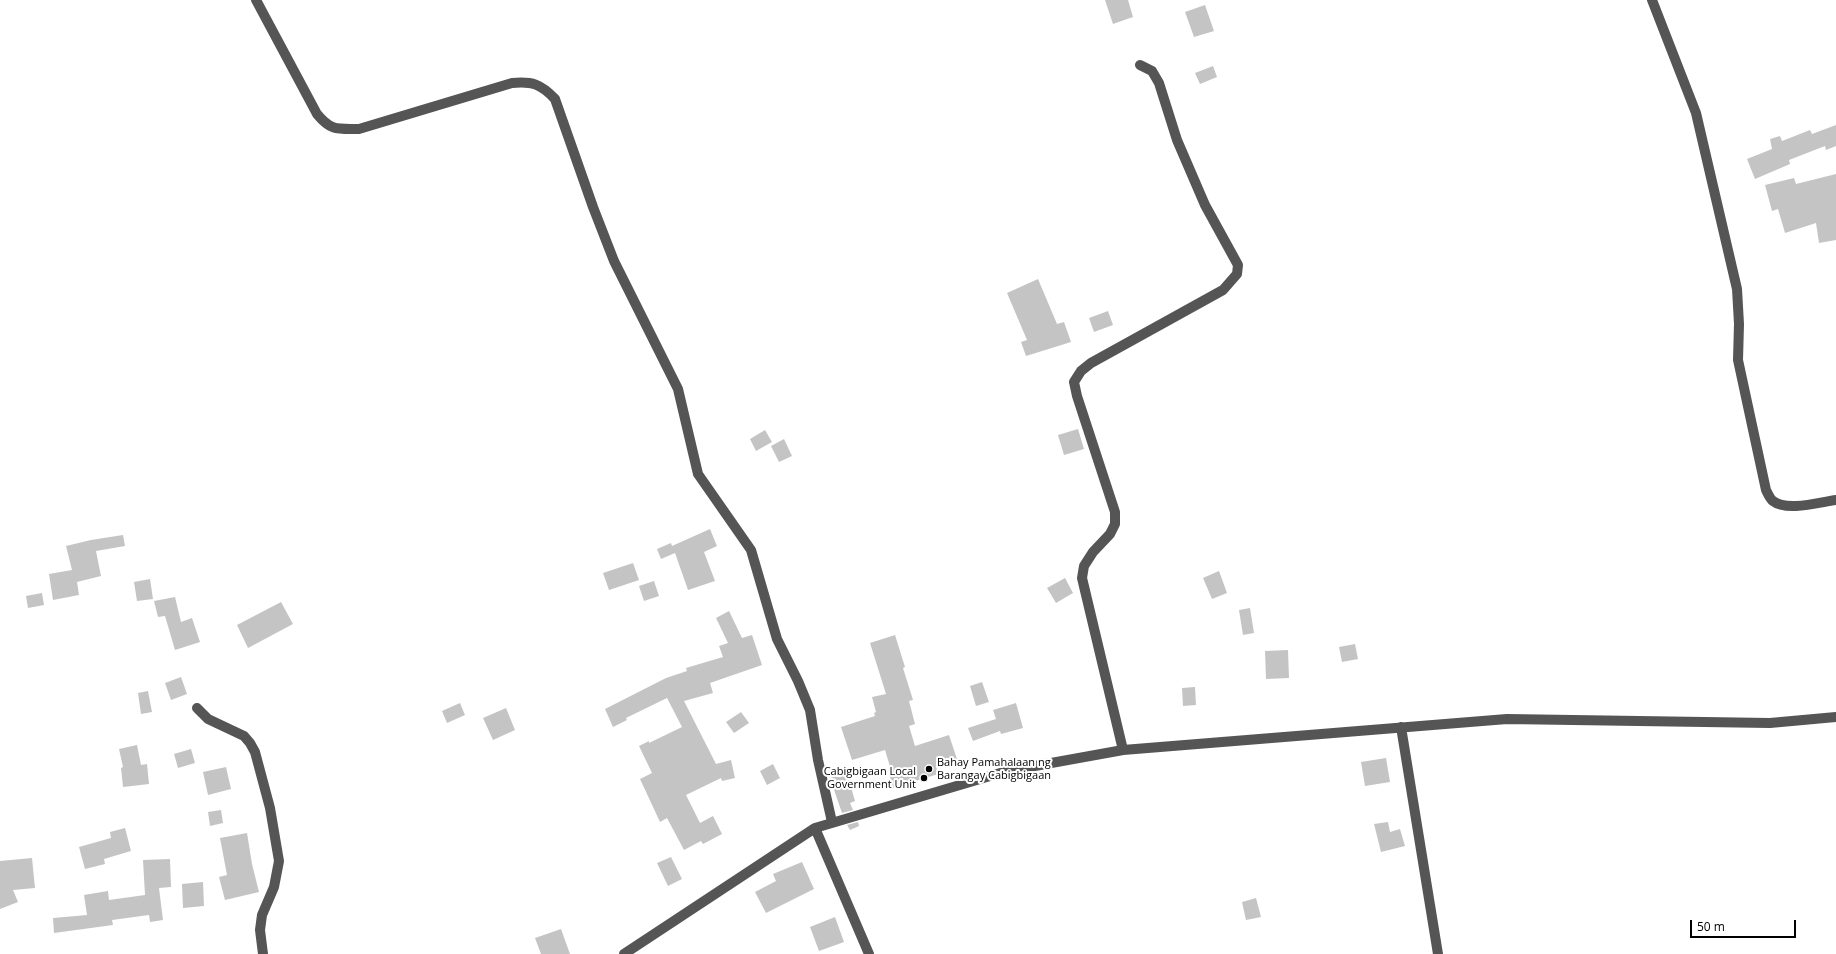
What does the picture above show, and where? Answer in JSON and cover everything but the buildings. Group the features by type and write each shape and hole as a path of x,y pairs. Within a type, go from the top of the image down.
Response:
{"street":[{"path":"256,0 317,114 325,124 334,129 359,129 512,83 524,82 536,84 545,88 555,99 614,261 678,389 698,474 751,550 777,639 798,681 810,710 818,760 832,822"},
{"path":"1652,0 1696,113 1737,289 1739,324 1738,360 1766,490 1773,501 1781,505 1792,506 1836,500"},
{"path":"1123,750 1082,578 1084,566 1093,552 1110,534 1115,524 1115,512 1077,396 1074,382 1081,371 1091,363 1223,290 1237,274 1238,265 1205,205 1177,140 1159,83 1152,71 1140,65"},
{"path":"197,708 208,719 244,736 255,752 270,808 279,861 274,887 262,915 260,930 263,954"},
{"path":"624,954 815,828 1007,771 1123,750 1401,727 1507,720 1770,723 1836,717"},
{"path":"1401,727 1438,954"},
{"path":"815,828 869,954"}],"place":[{"name":"Bahay Pamahalaan ng Barangay Cabigbigaan","path":"929,769"},
{"name":"Cabigbigaan Local Government Unit","path":"924,778"}]}
